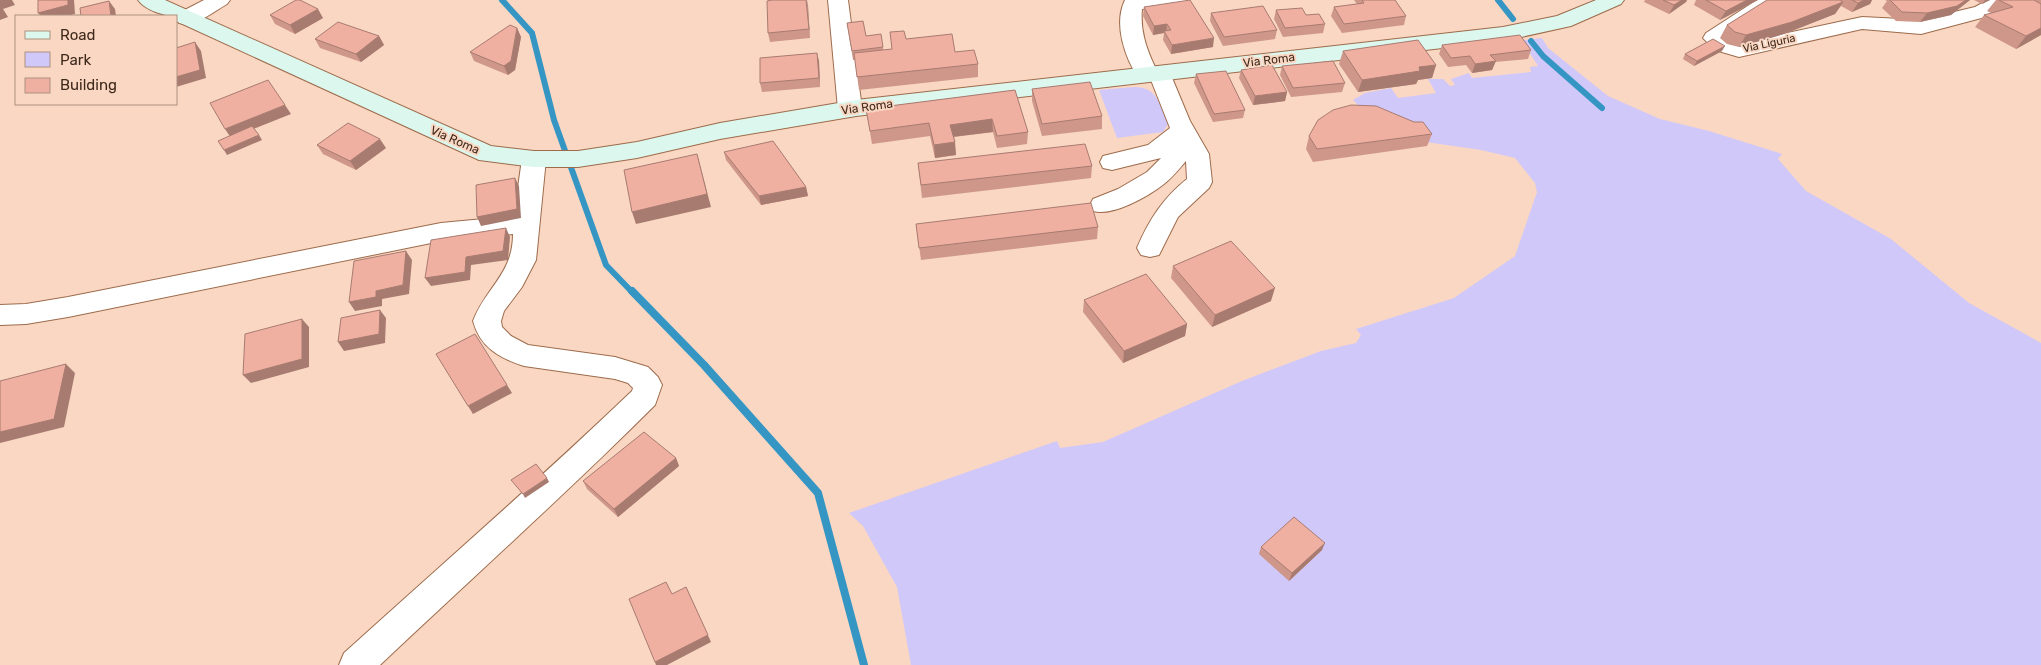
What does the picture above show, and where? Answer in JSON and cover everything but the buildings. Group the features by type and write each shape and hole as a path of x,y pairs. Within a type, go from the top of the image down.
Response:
{"street":[{"name":"Via Roma","path":"148,0 487,154 542,159 578,159 637,150 720,131 850,109 1503,34 1563,21 1614,0"},
{"path":"187,18 220,0"},
{"path":"838,0 850,109"},
{"path":"1150,248 1161,220 1178,200 1200,182 1197,154 1132,39 1132,7 1134,2 1177,0"},
{"name":"Via Liguria","path":"1771,0 1714,38 1723,45 1739,50 1862,23 1921,27 1982,12 2004,0"},
{"path":"1112,162 1156,151 1187,136"},
{"path":"1102,205 1127,195 1156,178 1187,136"},
{"path":"356,665 491,539 578,462 645,397 648,386 638,375 615,368 524,355 501,344 490,332 487,321 492,307 513,280 523,260 526,224 542,159"},
{"path":"0,315 26,314 68,307 441,232 526,224"}],"green space":[{"path":"1542,38 1548,48 1608,96 1660,119 1709,131 1782,154 1778,159 1806,191 1891,239 1969,303 2041,343 2041,665 911,665 897,587 863,526 849,513 1057,441 1060,448 1103,442 1242,381 1321,351 1356,343 1361,335 1356,329 1454,298 1515,256 1537,192 1535,183 1515,158 1481,150 1426,142 1361,117 1358,105 1353,100 1365,93 1391,88 1398,98 1436,93 1428,79 1443,79 1450,86 1455,85 1451,79 1469,73 1472,78 1531,72 1530,67 1538,66 1523,40"},
{"path":"1134,87 1153,93 1160,104 1168,124 1163,132 1117,138 1099,90"}],"waterway":[{"path":"502,0 532,33 554,120 606,265 633,293"},
{"path":"1498,0 1513,19"},
{"path":"1531,41 1543,56 1602,108"},
{"path":"632,291 704,365 818,493 864,665"}]}
